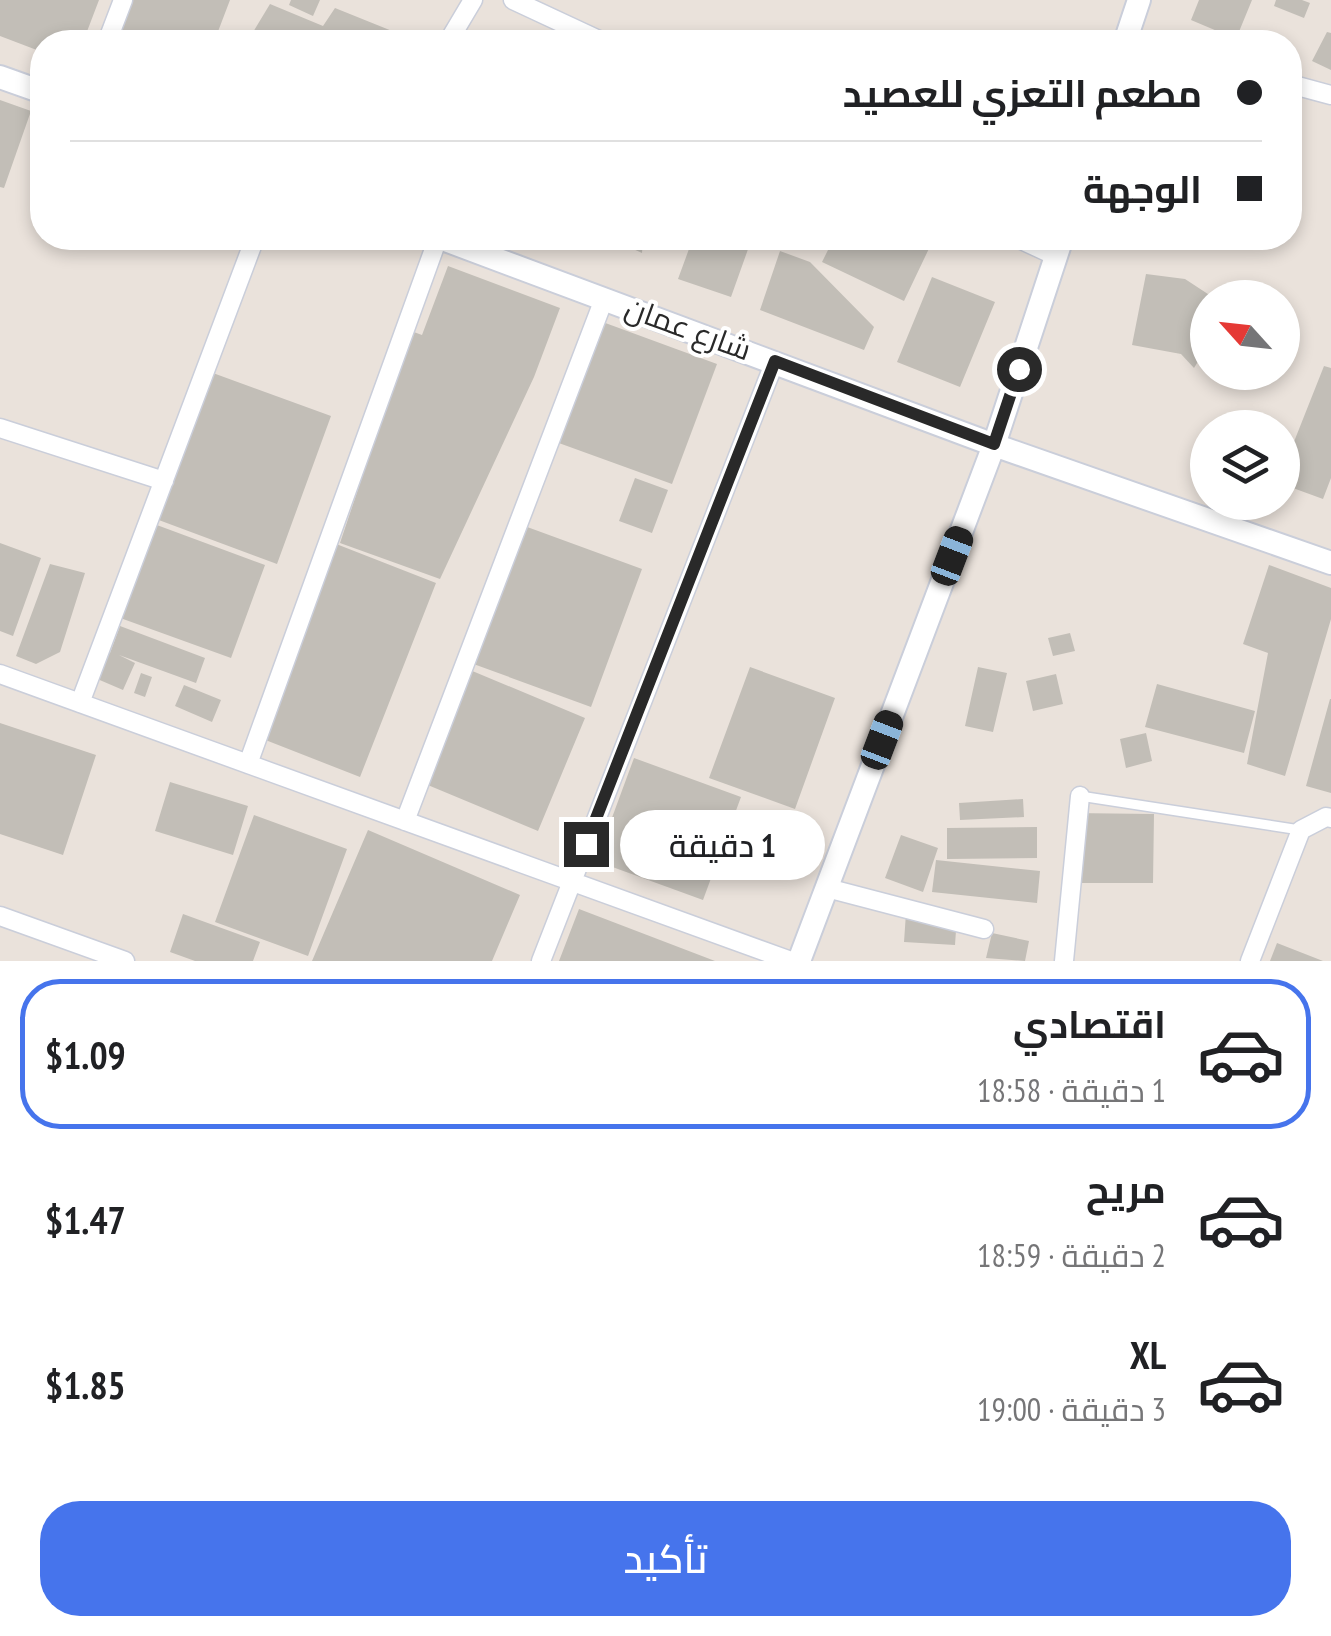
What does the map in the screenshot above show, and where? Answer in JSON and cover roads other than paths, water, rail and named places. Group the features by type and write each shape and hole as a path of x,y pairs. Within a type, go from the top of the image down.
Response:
{"street":[{"path":"112,30 123,0"},
{"path":"455,30 474,0"},
{"path":"513,0 577,30"},
{"path":"1132,30 1139,0"},
{"path":"0,77 30,88"},
{"path":"1302,88 1331,96"},
{"path":"80,703 251,250"},
{"path":"248,764 435,250"},
{"name":"شارع عمان","path":"472,250 994,444 1331,563"},
{"path":"799,961 994,444 1058,250"},
{"path":"405,821 604,298"},
{"path":"541,961 775,361"},
{"path":"0,428 164,481"},
{"path":"0,674 792,961"},
{"path":"1064,961 1080,796"},
{"path":"1250,961 1301,830 1331,818"},
{"path":"826,888 984,929"},
{"path":"0,916 126,961"}],"lane":[{"path":"1080,796 1301,830"}]}
